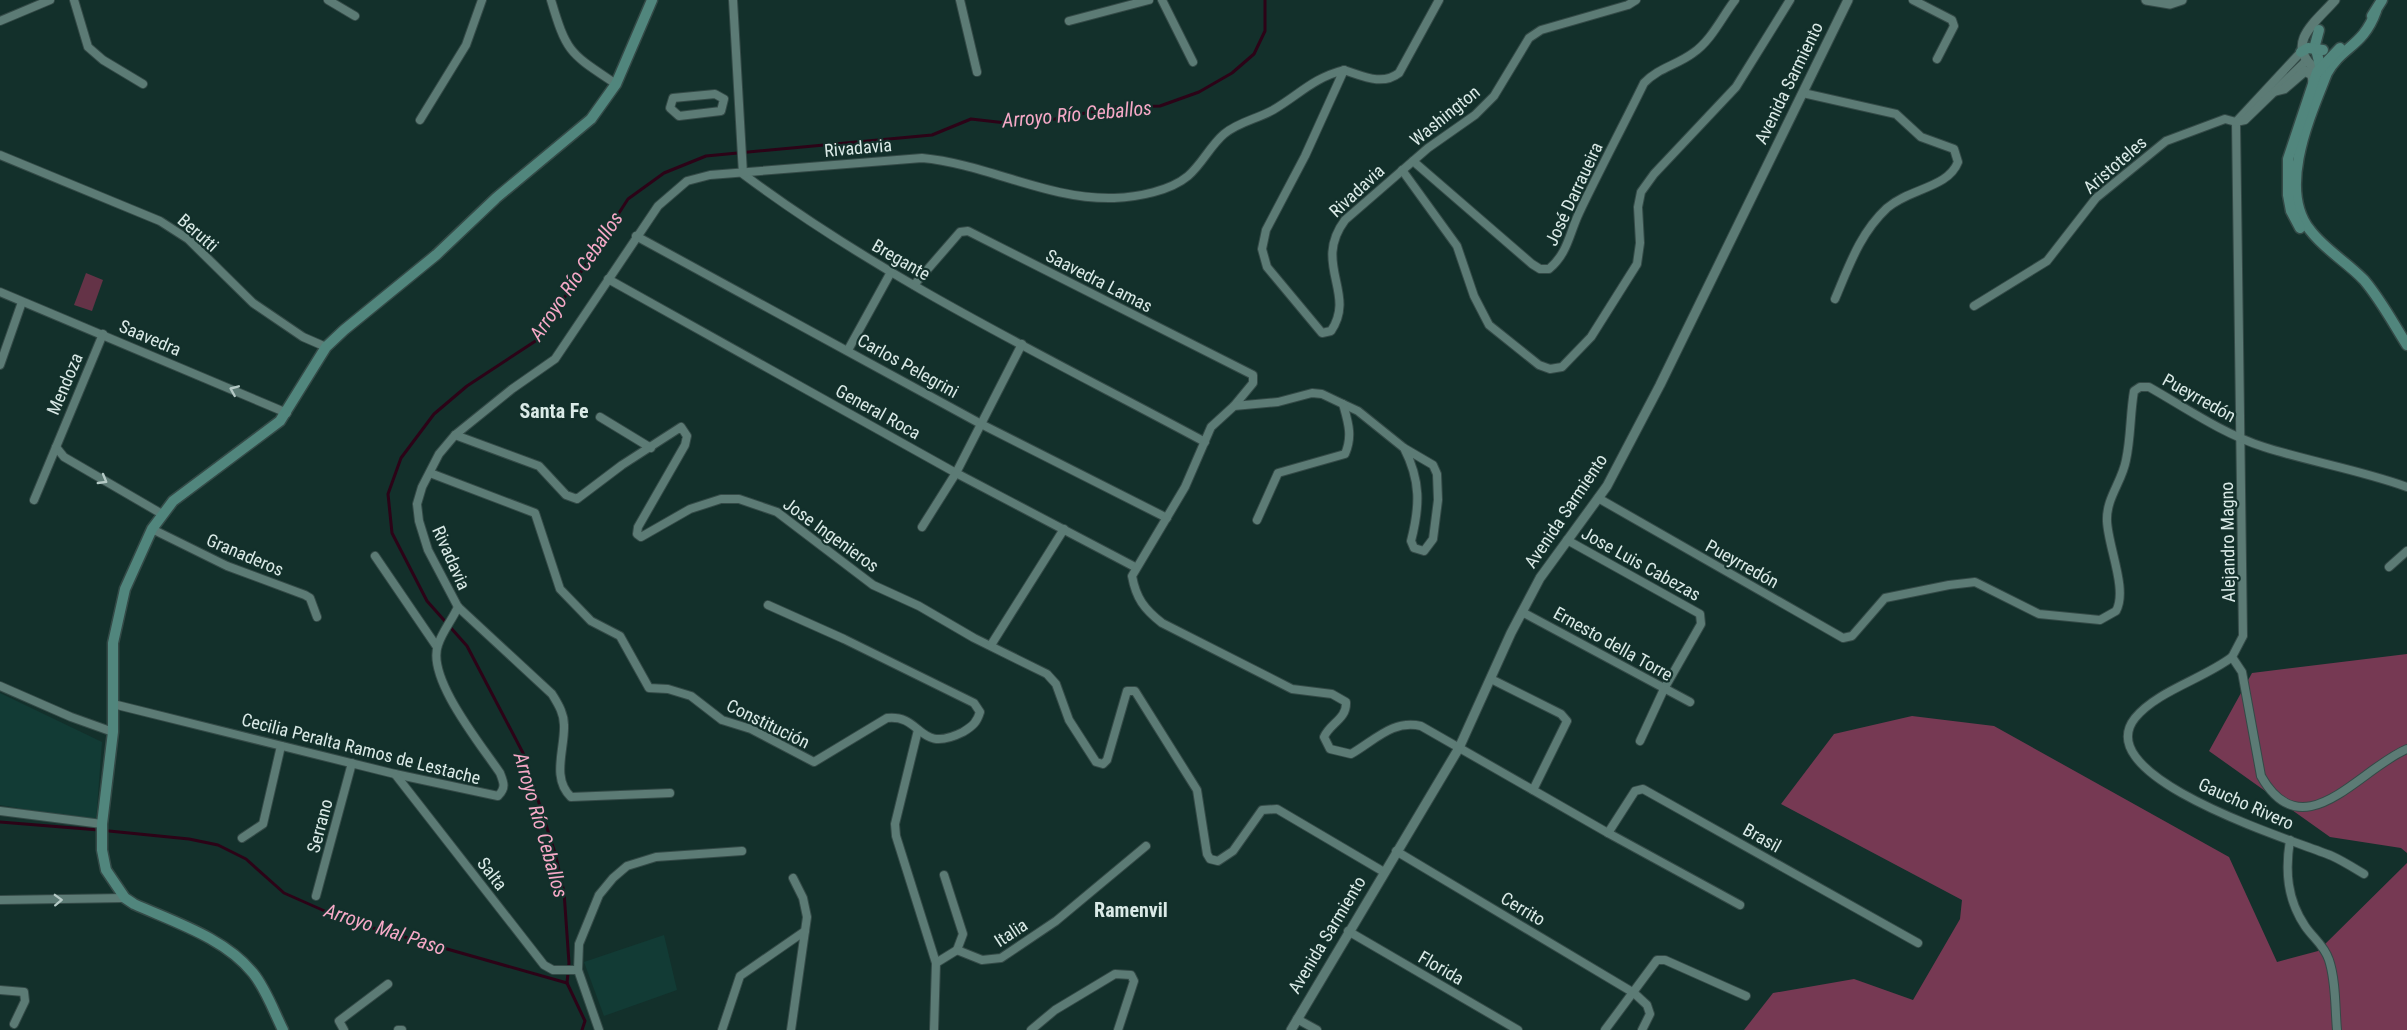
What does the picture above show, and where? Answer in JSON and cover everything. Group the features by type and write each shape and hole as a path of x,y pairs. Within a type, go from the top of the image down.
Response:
{"main road":[{"path":"283,1030 257,979 238,958 206,936 125,898 106,870 102,850 102,824 113,732 113,643 125,590 152,529 162,514 186,491 267,432 287,413 326,347 436,255 496,198 580,130 616,84 652,0"},
{"path":"2340,259 2321,249 2302,230 2291,211 2288,195 2288,159 2316,72 2338,50 2359,34 2382,0"},
{"path":"2295,183 2302,148 2326,76 2335,62 2364,36 2376,10"},
{"path":"2309,54 2316,42 2319,30"},
{"path":"2309,54 2338,50"},
{"path":"2309,54 2316,72 2292,171 2296,201 2304,222 2371,289 2407,345"}],"street":[{"path":"0,21 50,0"},
{"path":"74,0 88,46 103,60 144,84"},
{"path":"328,0 356,16"},
{"path":"420,120 466,45 482,0"},
{"path":"552,0 563,40 571,52 616,84"},
{"path":"733,0 743,170"},
{"path":"960,0 977,72"},
{"path":"1069,21 1149,0"},
{"path":"1162,0 1193,62"},
{"path":"1344,70 1376,80 1391,79 1399,73 1439,0"},
{"name":"Washington","path":"1413,161 1475,115 1494,96 1529,38 1541,30 1628,5 1636,0"},
{"name":"José Darraueira","path":"1413,161 1532,264 1540,269 1549,269 1560,260 1566,249 1577,216 1644,83 1653,74 1692,54 1703,45 1735,0"},
{"path":"1402,170 1457,246 1474,296 1489,326 1539,365 1550,369 1562,367 1591,337 1637,264 1640,243 1638,207 1641,192 1654,174 1736,87 1790,0"},
{"name":"Avenida Sarmiento","path":"1291,1030 1459,748 1540,578 1598,498 1660,385 1848,0"},
{"path":"1913,0 1952,20 1954,27 1937,58"},
{"path":"2146,0 2170,4 2182,0"},
{"path":"2319,30 2337,0"},
{"path":"2316,72 2309,54 2306,35 2337,0"},
{"path":"2236,122 2309,54"},
{"name":"Aristoteles","path":"1974,306 2047,261 2096,198 2166,141 2225,119 2236,122 2245,120 2276,92 2309,54"},
{"path":"2276,92 2284,89 2302,73 2316,72 2335,62"},
{"name":"Rivadavia","path":"1344,70 1305,156 1266,230 1262,249 1267,267 1322,333 1331,331 1339,319 1341,309 1330,258 1335,234 1345,220 1413,161"},
{"name":"Rivadavia","path":"670,793 571,797 560,780 564,724 557,702 552,694 458,607 428,550 419,521 417,504 439,454 455,435 512,389 555,359 658,206 687,181 710,175 743,170 922,158 949,161 1029,185 1079,195 1113,198 1140,195 1176,184 1189,176 1226,132 1273,110 1324,75 1344,70"},
{"path":"1803,93 1896,114 1921,136 1954,149 1958,162 1947,180 1919,189 1889,206 1871,224 1860,242 1835,299"},
{"path":"715,94 722,96 725,104 721,111 680,116 670,108 673,98 679,96 715,94"},
{"path":"725,104 740,103"},
{"name":"Alejandro Magno","path":"2232,657 2243,636 2236,122"},
{"name":"Berutti","path":"0,155 160,221 188,239 253,303 303,337 326,347"},
{"name":"Bregante","path":"743,170 827,234 891,272 1205,442"},
{"name":"Saavedra Lamas","path":"914,285 960,232 968,231 1253,375 1253,383 1234,406"},
{"name":"Carlos Pelegrini","path":"636,236 981,424 1167,518"},
{"path":"848,350 891,272"},
{"name":"General Roca","path":"608,279 956,473 1135,567"},
{"name":"Saavedra","path":"0,292 287,413"},
{"path":"0,364 22,302"},
{"name":"Mendoza","path":"34,500 103,334"},
{"path":"922,528 956,473 1022,344"},
{"name":"Pueyrredón","path":"1598,498 1843,638 1852,636 1885,598 1921,589 1975,582 2016,601 2034,613 2100,620 2116,611 2120,604 2121,593 2108,540 2107,518 2109,500 2126,463 2134,391 2140,387 2149,387 2242,438 2407,487"},
{"path":"1404,448 1415,470 1417,488 1417,508 1411,541 1414,548 1424,551 1433,539 1439,489 1437,474 1432,465 1404,448 1358,411 1322,394 1312,393 1278,402 1234,406 1211,427 1167,518 1135,567 1132,576 1138,597 1145,610 1161,623 1292,689 1332,694 1346,702 1347,708 1341,718 1327,729 1324,737 1330,749 1351,754 1385,731 1412,724 1740,905"},
{"path":"1257,520 1278,473 1345,454 1350,443 1350,429 1343,404"},
{"path":"600,417 651,448"},
{"name":"Jose Ingenieros","path":"455,435 539,466 566,495 577,499 622,465 681,427 687,436 685,445 638,527 637,534 641,537 690,509 721,499 739,499 758,503 777,512 873,585 1047,674 1056,684 1069,720 1096,762 1103,764 1107,760 1122,701 1127,690 1136,691 1197,790 1207,854 1210,859 1218,861 1233,851 1262,810 1277,809 1384,872"},
{"path":"56,447 64,457 162,514"},
{"name":"Constitución","path":"430,473 535,513 560,589 591,621 620,636 649,688 668,689 691,696 722,720 760,732 803,758 814,762 886,718 896,717 906,720 928,737 946,740 972,727 980,711 974,703 844,639 768,605"},
{"name":"Granaderos","path":"152,529 227,566 305,595 310,598 317,617"},
{"path":"991,645 1064,529"},
{"name":"Jose Luis Cabezas","path":"1568,540 1700,614 1701,624 1664,689"},
{"path":"2389,567 2407,551"},
{"path":"375,556 437,647"},
{"name":"Cecilia Peralta Ramos de Lestache","path":"113,704 395,774 498,796 503,791 504,783 500,773 445,690 438,667 437,647 458,607"},
{"name":"Ernesto della Torre","path":"1522,612 1690,702"},
{"path":"2232,657 2242,672 2260,777 2279,801 2315,807 2328,803 2383,760 2407,749"},
{"name":"Gaucho Rivero","path":"2232,657 2212,672 2152,702 2135,718 2128,730 2127,741 2132,755 2143,768 2220,813 2334,857 2364,874"},
{"path":"1491,679 1561,714 1567,721 1533,790"},
{"path":"0,686 71,717 113,732"},
{"path":"1640,741 1664,689"},
{"path":"918,730 896,824 896,836 936,963 934,1030"},
{"path":"242,838 263,824 281,746"},
{"name":"Serrano","path":"316,896 352,763"},
{"name":"Salta","path":"395,774 544,965 553,970 574,970"},
{"name":"Brasil","path":"1608,833 1635,791 1643,789 1917,943"},
{"path":"0,811 102,824"},
{"path":"2290,840 2285,869 2287,881 2305,926 2325,949 2330,963 2337,1030"},
{"name":"Italia","path":"957,950 982,960 1001,958 1056,921 1146,846"},
{"path":"599,1030 574,970 579,944 599,895 627,866 656,857 742,851"},
{"name":"Cerrito","path":"1396,851 1634,993"},
{"path":"936,963 957,950 963,934 944,875"},
{"path":"791,1030 807,917 803,898 793,878"},
{"path":"0,900 125,898"},
{"path":"722,1030 740,976 805,931"},
{"name":"Florida","path":"1348,931 1518,1030"},
{"path":"1605,1030 1657,960 1665,960 1746,996"},
{"path":"1031,1030 1055,1010 1115,974 1126,972 1134,981 1118,1030"},
{"path":"344,1030 339,1022 388,984"},
{"path":"0,990 24,992 25,1001 14,1024"},
{"path":"1634,993 1647,1005 1650,1014 1642,1030"},
{"path":"1297,1019 1317,1030"}],"shaded area":[{"path":"86,273 103,280 92,311 74,305"},
{"path":"2407,654 2407,853 2401,848 2330,837 2209,751 2252,673"},
{"path":"0,693 102,742 96,821 0,805"},
{"path":"1912,716 1994,726 2229,857 2277,962 2318,951 2407,863 2407,1030 1744,1030 1773,993 1854,979 1913,1000 1960,919 1962,900 1781,804 1834,734"},
{"path":"664,935 677,990 604,1016 584,962"}],"waterway":[{"name":"Arroyo Río Ceballos","path":"582,1030 585,1021 567,983 569,963 564,892 555,853 523,753 467,646 427,601 392,533 388,494 401,458 434,414 467,386 537,340 628,199 664,173 706,156 932,135 971,119 1006,123 1055,119 1116,107 1160,106 1199,92 1232,73 1254,54 1265,31 1265,0"},
{"name":"Arroyo Mal Paso","path":"0,822 99,830"},
{"name":"Arroyo Mal Paso","path":"109,831 189,839 218,845 246,859 284,893 345,920 567,983"}],"district":[{"name":"Santa Fe","path":"554,411"},
{"name":"Ramenvil","path":"1131,910"}]}
